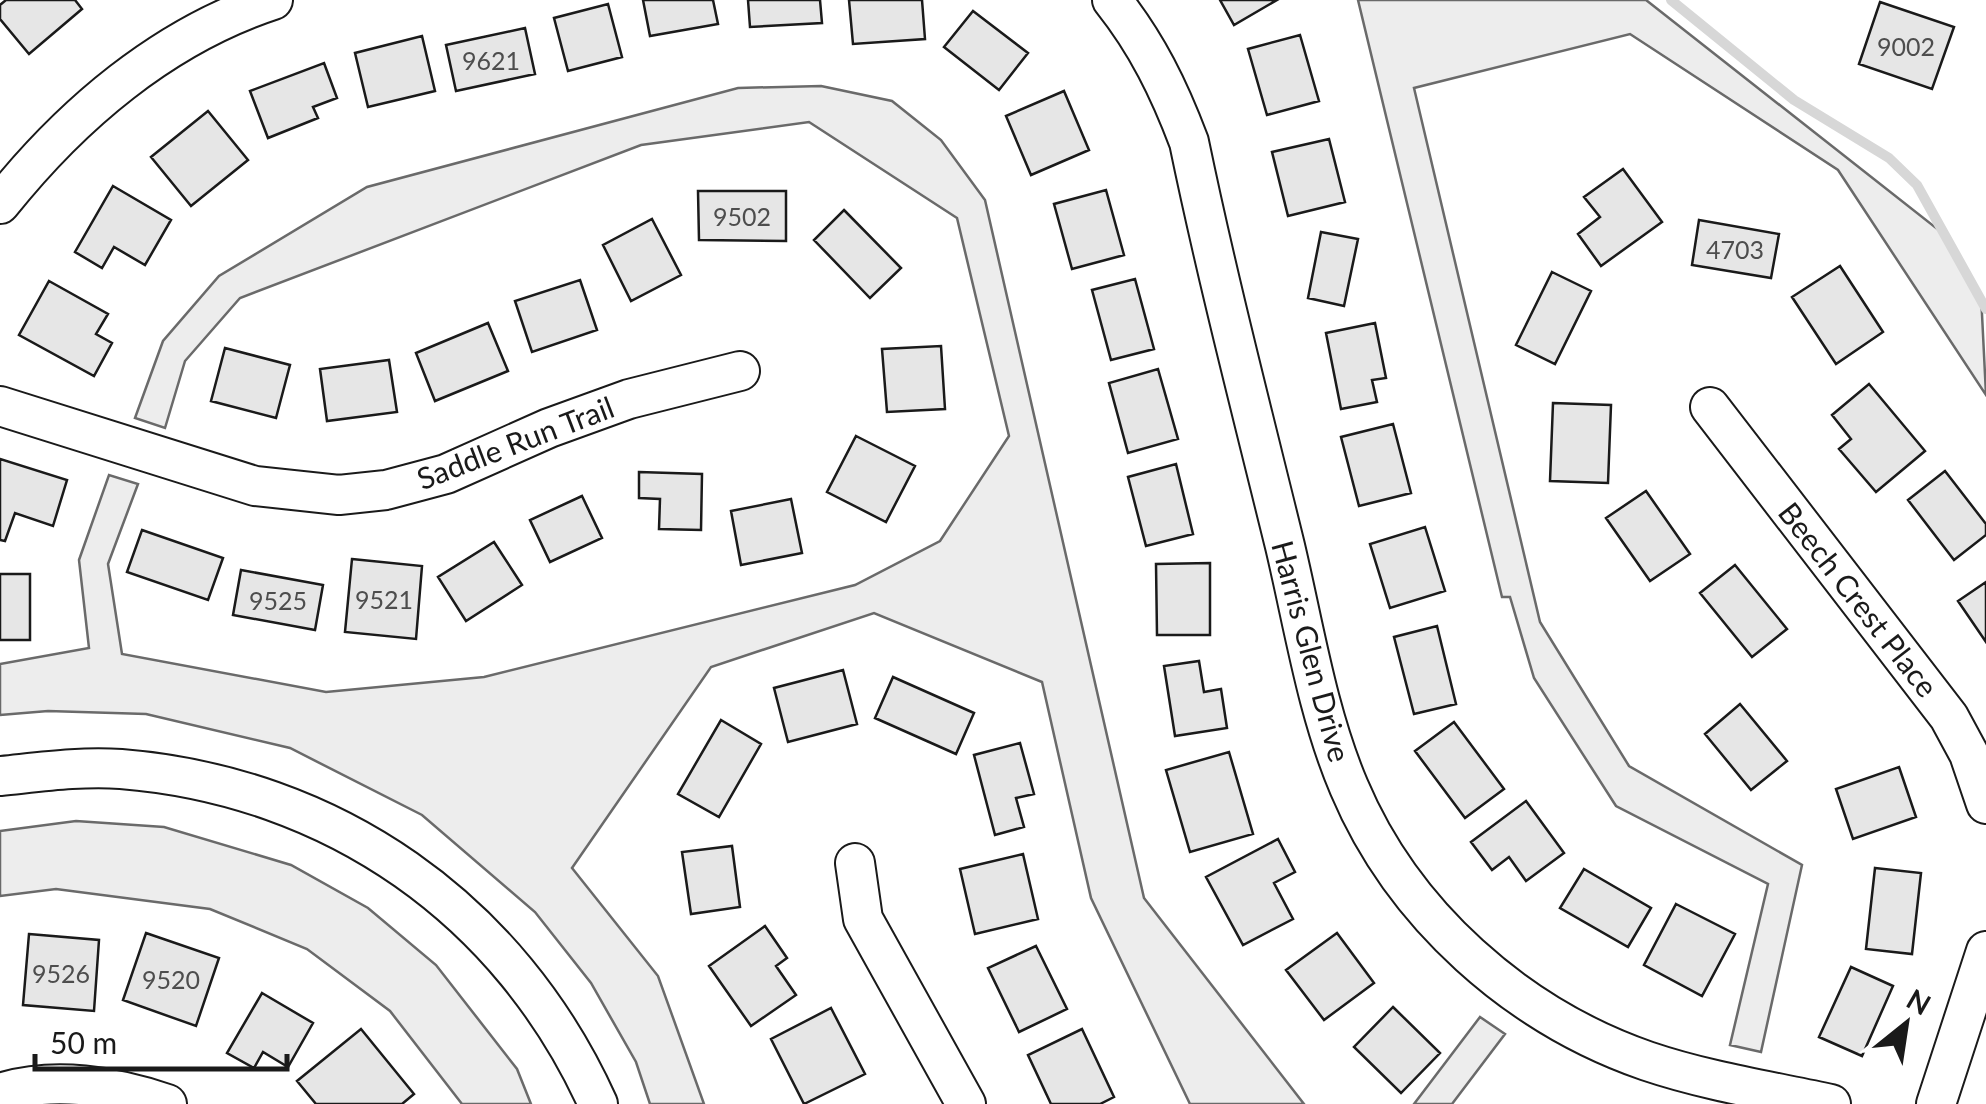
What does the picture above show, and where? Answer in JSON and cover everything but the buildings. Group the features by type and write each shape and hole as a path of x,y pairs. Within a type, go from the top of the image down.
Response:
{"street":[{"path":"0,204 73,122 134,72 202,30 273,0"},
{"name":"Harris Glen Drive","path":"1112,0 1139,34 1167,83 1189,142 1330,733 1368,828 1402,880 1440,927 1518,994 1572,1028 1644,1060 1685,1089 1831,1104"},
{"name":"Saddle Run Trail","path":"0,406 255,486 339,495 386,490 446,474 549,428 629,399 740,371"},
{"name":"Beech Crest Place","path":"1710,407 1950,716 1970,754 1986,804"},
{"path":"0,776 118,769 190,777 309,812 372,844 424,879 474,922 517,970 556,1024 598,1104"},
{"path":"855,864 863,919 966,1104"},
{"path":"1936,1104 1986,951"},
{"path":"0,1094 80,1085 138,1094 167,1104"}],"shaded area":[{"path":"1358,0 1646,0 1940,231 1981,294 1986,395 1838,170 1630,34 1414,88 1540,622 1629,766 1802,865 1761,1052 1730,1045 1768,884 1616,806 1534,678 1510,597 1502,597"},
{"path":"821,86 892,101 941,140 985,200 1144,898 1304,1104 1190,1104 1091,898 1042,682 874,613 711,667 572,868 658,976 704,1104 650,1104 636,1062 591,983 535,912 422,815 290,748 146,714 48,711 0,715 0,664 89,648 79,560 109,475 138,484 108,564 122,654 326,692 484,677 855,585 940,541 1009,436 957,218 809,122 641,145 240,298 185,361 165,428 135,418 163,341 219,276 367,187 738,88"},
{"path":"76,821 164,827 291,865 368,908 436,965 517,1069 531,1104 462,1104 390,1011 307,949 210,909 56,889 0,896 0,831"},
{"path":"1480,1017 1505,1034 1452,1104 1414,1104"}],"waterway":[{"path":"1671,0 1794,100 1889,158 1917,185 1986,309"}]}
